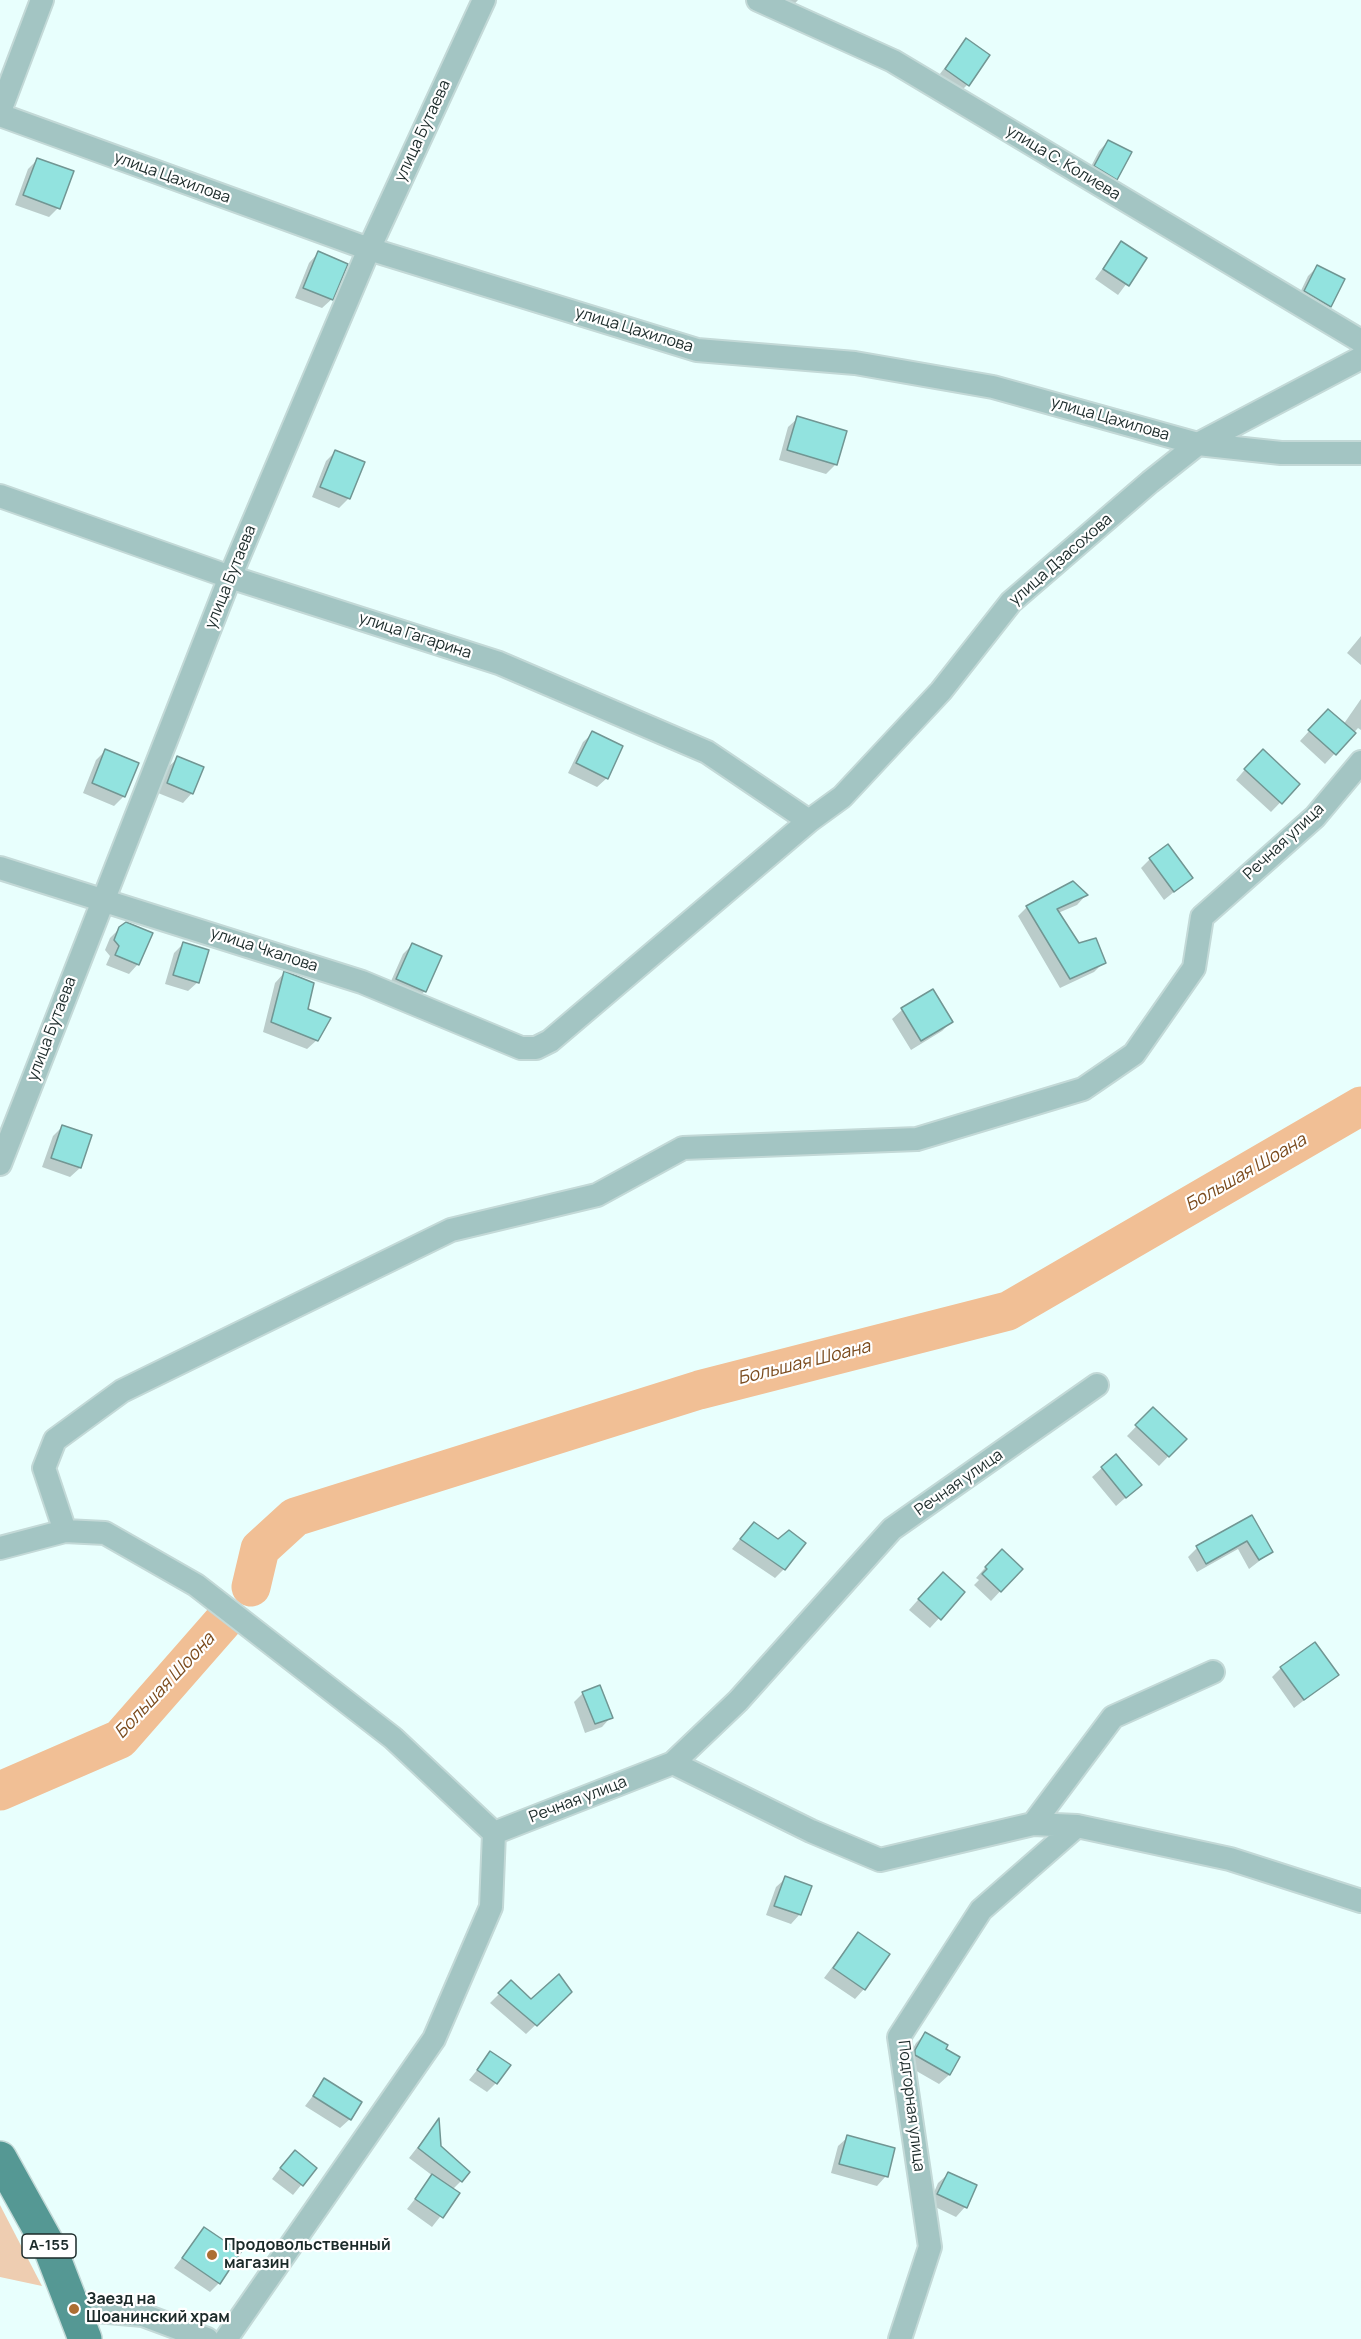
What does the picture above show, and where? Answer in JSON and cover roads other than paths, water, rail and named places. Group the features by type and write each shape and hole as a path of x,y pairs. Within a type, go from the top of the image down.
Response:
{"main road":[{"name":"А-155","path":"0,2158 50,2248 85,2339"}],"street":[{"path":"0,113 42,0"},
{"name":"улица Бутаева","path":"0,1164 230,577 369,249 484,0"},
{"name":"улица С. Колиева","path":"758,0 893,61 1361,341"},
{"name":"улица Цахилова","path":"0,113 369,249 697,350 855,363 993,387 1198,444 1281,453 1361,453"},
{"name":"улица Дзасохова","path":"521,1048 536,1048 550,1041 809,821 842,797 941,691 1011,602 1150,482 1198,444 1361,358"},
{"name":"улица Гагарина","path":"0,496 230,577 499,663 707,752 809,821"},
{"name":"Речная улица","path":"65,1531 44,1468 55,1440 122,1391 451,1230 597,1195 683,1148 917,1139 1083,1089 1134,1054 1194,968 1202,917 1315,817 1361,762"},
{"name":"улица Чкалова","path":"0,868 103,898 362,981 521,1048"},
{"name":"Речная улица","path":"494,1833 673,1763 738,1701 892,1529 1097,1385"},
{"path":"0,1548 65,1531 105,1533 196,1585 393,1738 494,1833 492,1907 434,2038 226,2339"},
{"path":"1034,1824 1113,1716 1213,1672"},
{"path":"673,1763 811,1831 880,1860 1034,1824 1077,1826 1230,1859 1361,1901"},
{"name":"Подгорная улица","path":"900,2339 930,2247 899,2037 981,1910 1077,1826"},
{"path":"73,2309 143,2315 207,2339"}],"waterway":[{"name":"Большая Шоана","path":"251,1587 260,1549 295,1517 699,1390 1008,1311 1361,1106"},
{"name":"Большая Шоона","path":"0,1791 120,1739 226,1618"}],"place":[{"name":"Продовольственный магазин","path":"212,2255"},
{"name":"Заезд на Шоанинский храм","path":"74,2309"}]}
